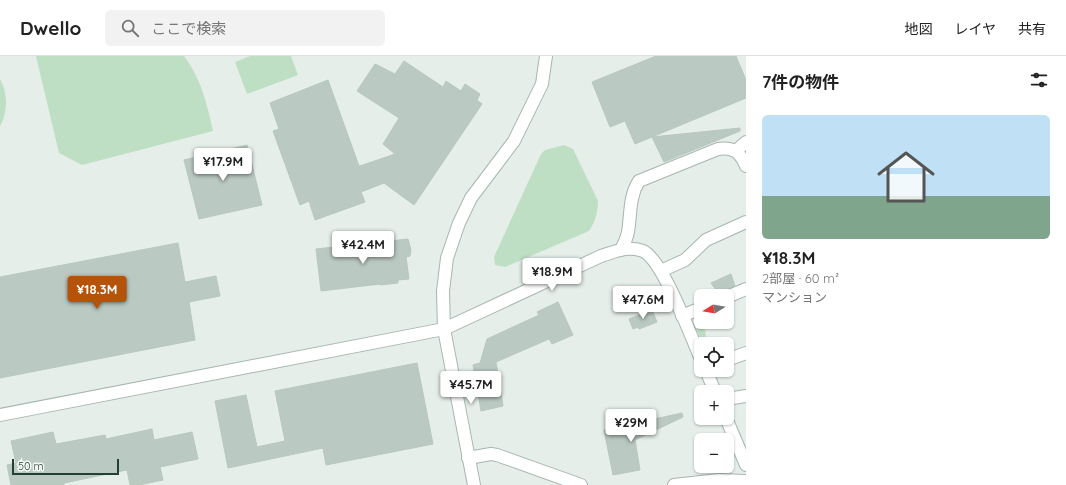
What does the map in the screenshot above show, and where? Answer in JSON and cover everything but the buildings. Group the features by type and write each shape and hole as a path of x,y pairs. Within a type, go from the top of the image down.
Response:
{"street":[{"path":"474,485 444,328 443,291 447,258 459,223 471,198 514,141 542,84 546,56"},
{"path":"736,151 746,142"},
{"path":"621,250 628,234 633,192 639,181 718,149 728,148 736,151 741,155 746,166"},
{"path":"661,271 685,260 706,240 746,222"},
{"path":"0,415 444,328 601,256 621,250 634,249 644,252 661,271 694,343"},
{"path":"734,294 746,289"},
{"path":"682,316 694,311"},
{"path":"734,357 746,353"},
{"path":"734,398 746,396"},
{"path":"729,425 746,465"},
{"path":"468,458 491,454 497,455 581,485"},
{"path":"674,485 719,480 746,481"}],"green space":[{"path":"36,56 184,56 199,82 206,101 213,131 82,165 59,153"},
{"path":"250,56 291,56 298,75 247,94 235,62"},
{"path":"0,79 6,97 6,109 0,126"},
{"path":"564,145 573,149 598,201 596,217 591,228 589,231 505,267 495,265 494,257 541,154 545,150"},
{"path":"697,329 705,329 706,337 700,337"}]}
